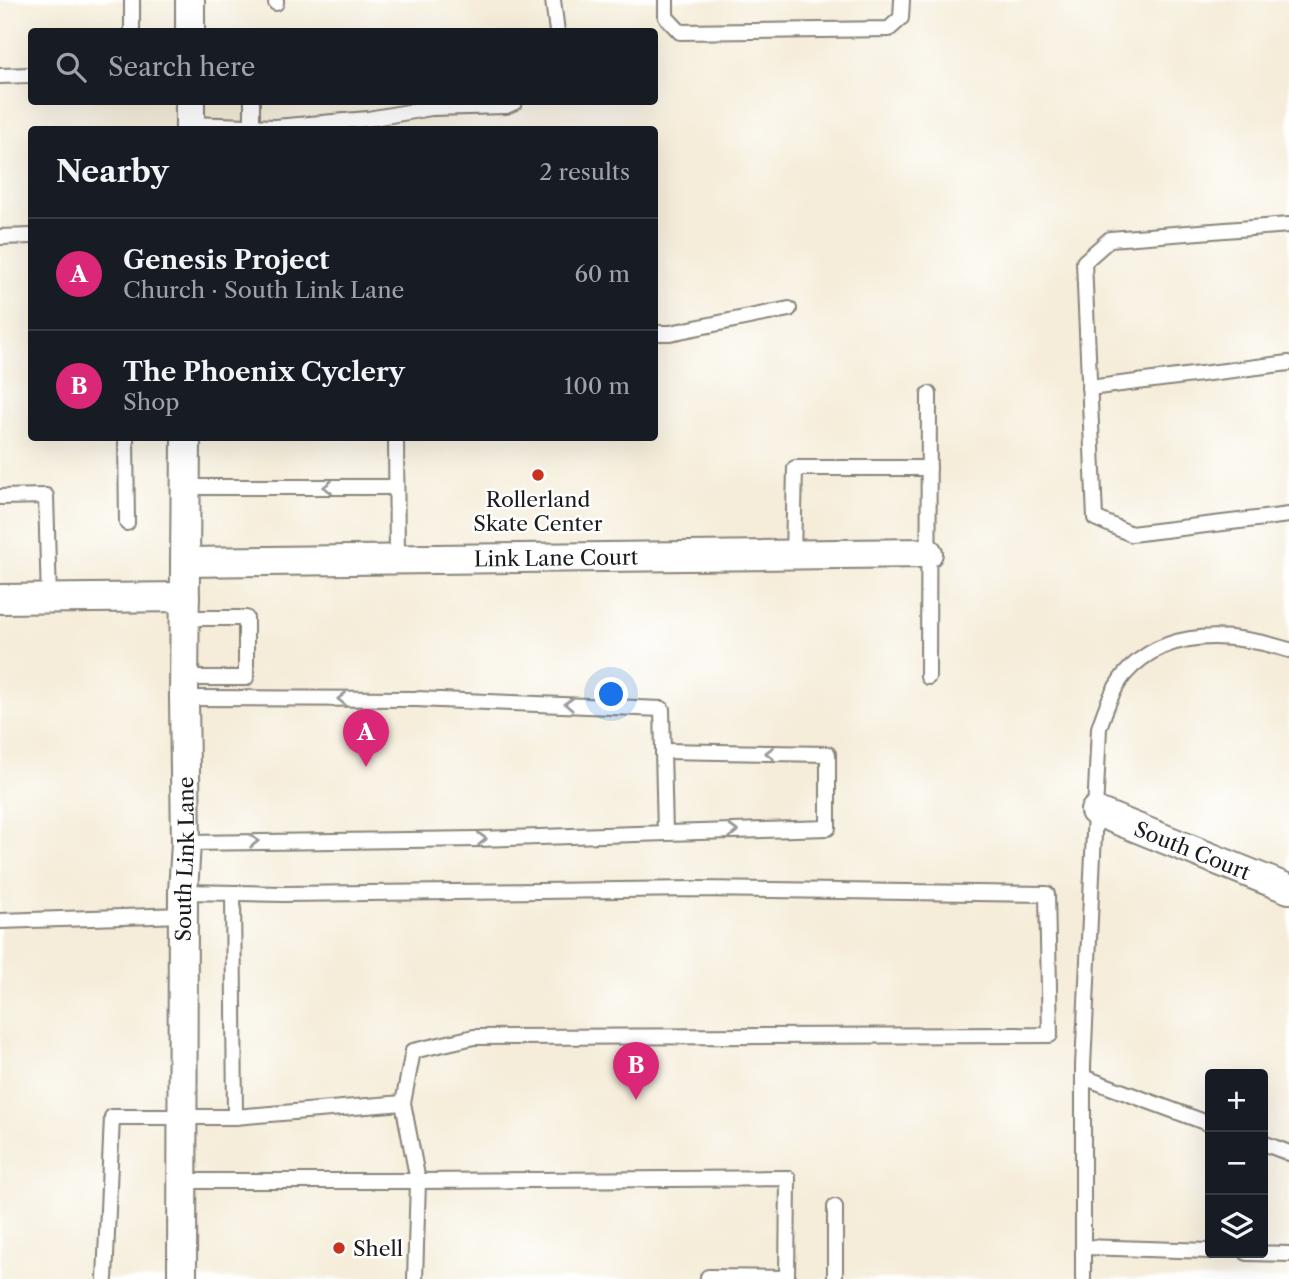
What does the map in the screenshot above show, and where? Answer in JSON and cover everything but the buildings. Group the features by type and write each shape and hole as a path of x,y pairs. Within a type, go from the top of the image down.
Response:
{"street":[{"path":"190,0 190,28"},
{"name":"South Link Lane","path":"182,1279 186,441"},
{"name":"Link Lane Court","path":"185,562 928,553"},
{"path":"0,599 49,599 184,608"},
{"name":"South Court","path":"1094,811 1289,889"}],"lane":[{"path":"132,0 132,28"},
{"path":"553,0 556,28"},
{"path":"666,0 666,17 680,32 889,29 901,18 902,0"},
{"path":"0,76 28,75"},
{"path":"190,118 252,126 252,105"},
{"path":"296,126 368,119 431,108 510,105"},
{"path":"1289,225 1110,239 1084,262 1095,518 1131,534 1289,515"},
{"path":"0,237 28,236"},
{"path":"658,333 670,333 789,309"},
{"path":"1089,388 1289,363"},
{"path":"928,677 929,394"},
{"path":"126,441 127,523"},
{"path":"396,441 397,560"},
{"path":"793,555 795,468 929,468"},
{"path":"186,487 396,487"},
{"path":"0,497 46,496 49,599"},
{"path":"184,608 246,618 246,699"},
{"path":"1083,1279 1083,1077 1099,728 1109,701 1125,675 1145,658 1170,643 1216,636 1256,639 1289,650"},
{"path":"184,688 246,678"},
{"path":"184,688 246,699 416,699 662,709 665,832"},
{"path":"186,843 478,839 828,828 828,754 664,751"},
{"path":"0,922 183,904 233,893 698,889 1047,894 1050,1035 474,1037 413,1051 403,1103 418,1181 415,1279"},
{"path":"233,893 235,1117"},
{"path":"1083,1077 1205,1122"},
{"path":"105,1279 112,1117 235,1117 403,1103"},
{"path":"1268,1145 1289,1153"},
{"path":"182,1181 788,1178 787,1278 708,1276 708,1279"},
{"path":"835,1207 835,1279"},
{"path":"1083,1247 1205,1251"},
{"path":"1268,1254 1289,1254"}],"place":[{"name":"Rollerland Skate Center","path":"538,475"},
{"name":"Genesis Project","path":"366,767"},
{"name":"The Phoenix Cyclery","path":"636,1100"},
{"name":"Shell","path":"339,1248"}]}
